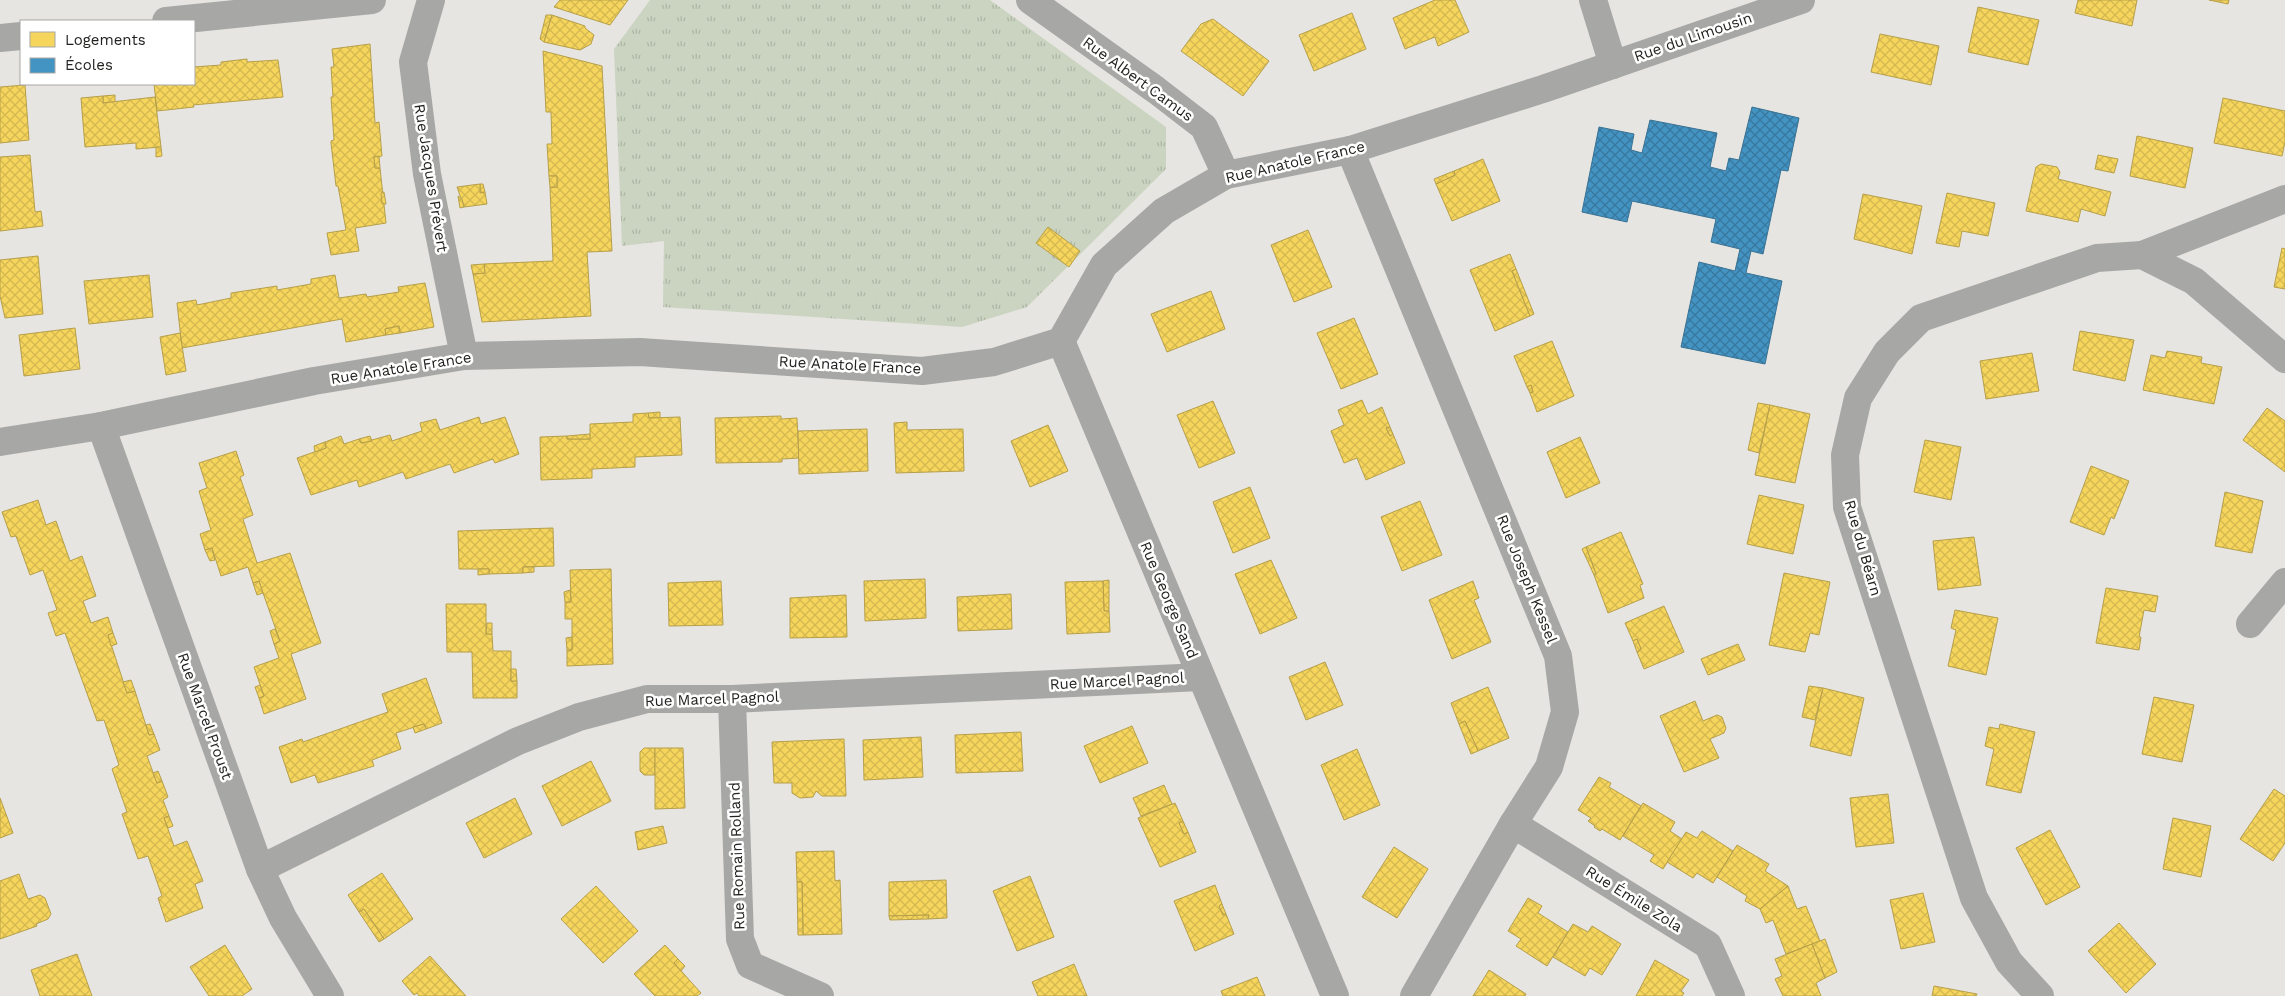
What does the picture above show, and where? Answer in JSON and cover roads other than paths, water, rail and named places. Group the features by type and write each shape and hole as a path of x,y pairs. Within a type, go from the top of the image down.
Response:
{"street":[{"path":"176,20 372,0"},
{"name":"Rue Jacques Prévert","path":"431,0 413,62 427,174 464,356"},
{"name":"Rue Albert Camus","path":"1030,0 1204,127 1226,175"},
{"path":"1593,0 1613,65"},
{"name":"Rue du Limousin","path":"1613,65 1801,0"},
{"path":"0,38 20,36"},
{"name":"Rue Anatole France","path":"0,442 100,426 314,381 464,356 640,352 922,371 994,362 1061,342 1104,265 1164,211 1226,175 1350,150 1613,65"},
{"name":"Rue Joseph Kessel","path":"1350,150 1558,656 1565,712 1549,767 1513,824 1414,996"},
{"path":"2142,255 2285,199"},
{"path":"2142,255 2194,281 2285,359"},
{"name":"Rue du Béarn","path":"2040,996 2009,962 1974,898 1847,506 1845,455 1858,398 1887,352 1920,318 2097,258 2142,255"},
{"name":"Rue George Sand","path":"1061,342 1335,996"},
{"name":"Rue Marcel Proust","path":"100,426 260,869 283,918 330,996"},
{"path":"2250,624 2285,582"},
{"name":"Rue Marcel Pagnol","path":"260,869 518,741 579,717 647,699 732,699 1201,677"},
{"name":"Rue Romain Rolland","path":"732,699 740,939 750,965 820,996"},
{"name":"Rue Émile Zola","path":"1513,824 1708,945 1731,996"}]}
